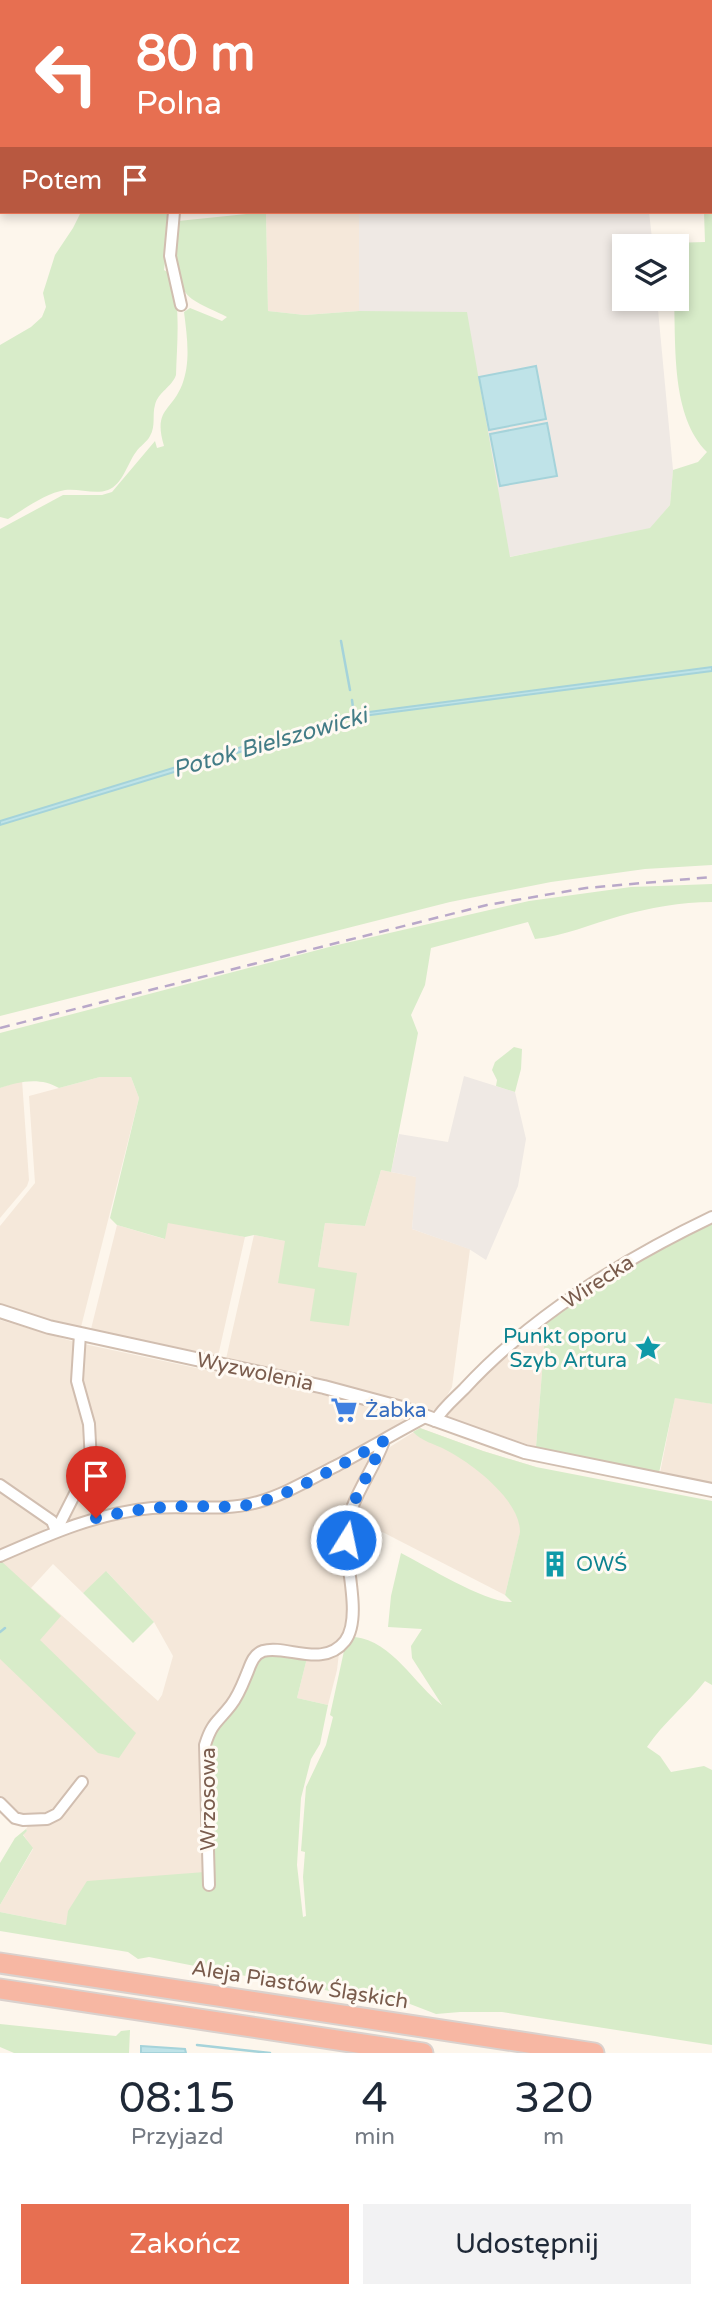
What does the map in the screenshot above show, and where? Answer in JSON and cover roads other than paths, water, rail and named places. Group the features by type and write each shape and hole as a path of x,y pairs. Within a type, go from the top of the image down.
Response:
{"highway":[{"name":"Aleja Piastów Śląskich","path":"0,1963 594,2053"},
{"path":"0,1989 423,2053"}],"street":[{"path":"174,214 170,256 181,304"},
{"name":"Wirecka","path":"0,1556 79,1522 135,1510 191,1506 231,1507 259,1502 293,1489 430,1419 489,1361 570,1299 664,1240 712,1217"},
{"name":"Wyzwolenia","path":"0,1311 37,1324 324,1387 526,1452 712,1490"},
{"path":"57,1531 90,1462 89,1424 78,1381 80,1334"},
{"name":"Wrzosowa","path":"209,1885 205,1745 209,1732 238,1694 254,1657 260,1652 268,1650 305,1655 322,1654 336,1649 349,1633 352,1594 346,1540 348,1520 359,1489 384,1441"},
{"path":"0,1485 52,1521 57,1531"},
{"path":"0,1803 15,1818 47,1819 57,1814 82,1782"}],"water":[{"path":"536,366 546,419 489,430 479,377"},
{"path":"547,423 557,476 500,486 490,434"},
{"path":"712,667 712,671 355,717 0,825 0,821 346,715"},
{"path":"141,2046 185,2049 186,2053 141,2053"}],"waterway":[{"path":"341,641 350,690"},
{"name":"Potok Bielszowicki","path":"352,700 354,715"},
{"path":"0,1632 5,1628"},
{"path":"197,2045 270,2053"}],"railway":[{"path":"0,1028 487,905 586,888 712,877"}],"place":[{"name":"Punkt oporu Szyb Artura","path":"648,1348"},
{"name":"Żabka","path":"344,1410"},
{"name":"OWŚ","path":"555,1564"}]}
